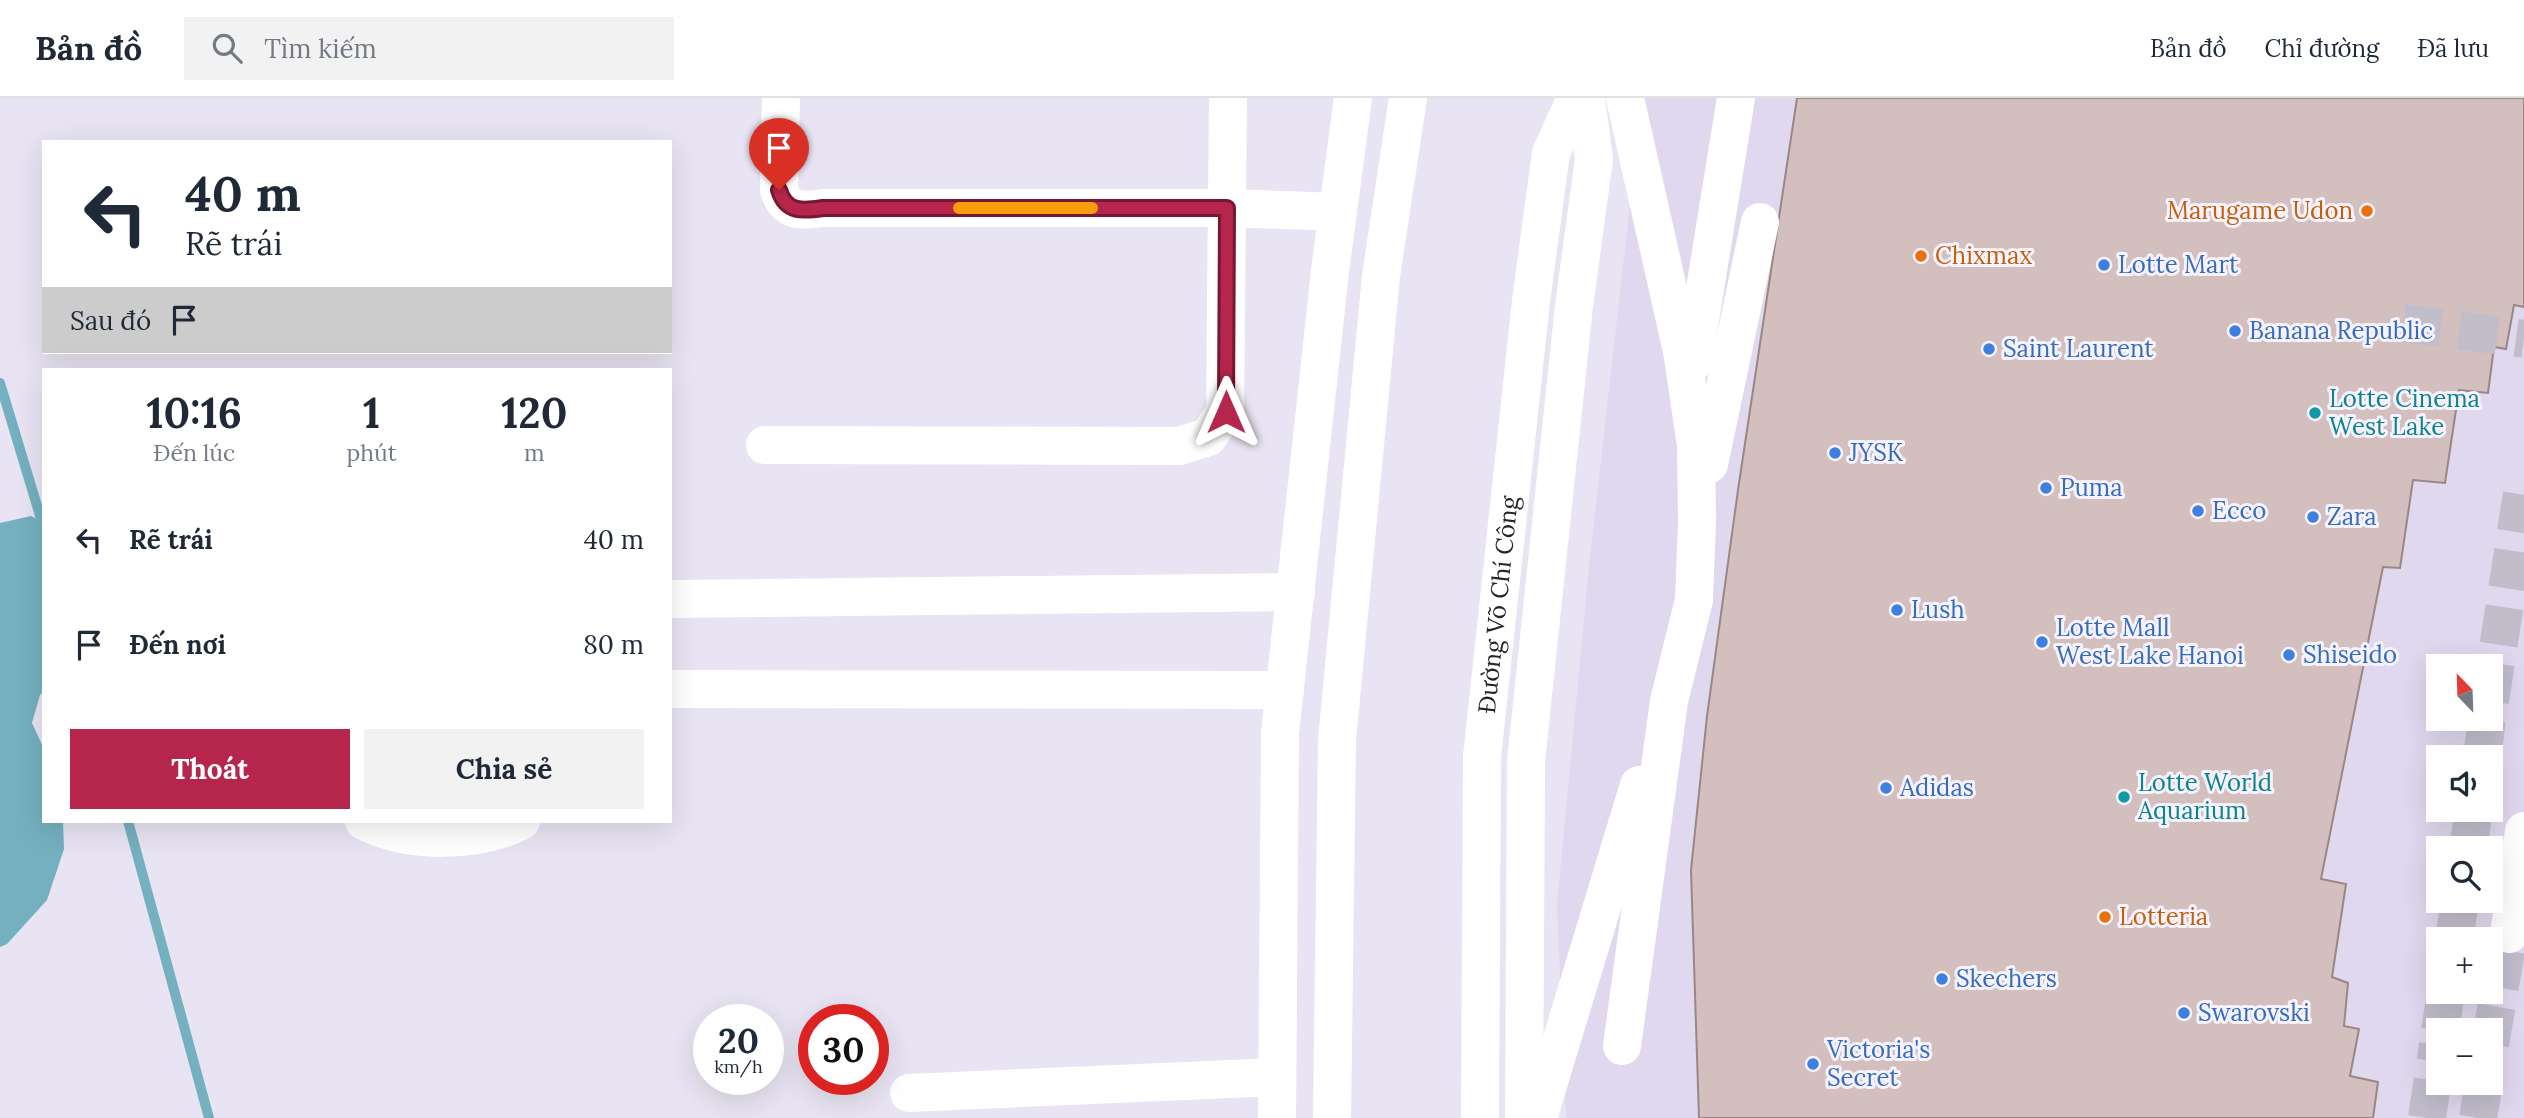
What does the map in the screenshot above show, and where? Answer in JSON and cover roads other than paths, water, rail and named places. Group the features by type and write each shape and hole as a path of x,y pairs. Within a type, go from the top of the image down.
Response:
{"main road":[{"path":"781,98 779,190 782,200 790,208 801,211 823,208 1227,208 1338,212"},
{"path":"765,445 1179,446 1208,436 1226,412 1228,98"},
{"path":"1277,1118 1280,733 1353,98"},
{"path":"1332,1118 1337,740 1381,276 1408,98"},
{"name":"Đường Võ Chí Công","path":"1480,1118 1482,757 1531,301 1550,153 1576,98"},
{"name":"Đường Võ Chí Công","path":"1524,1118 1526,761 1573,320 1594,159 1586,98"},
{"path":"1622,1046 1669,701 1694,600 1697,521 1696,445 1682,351 1625,98"},
{"path":"1689,393 1736,98"},
{"path":"1697,521 1759,222"},
{"path":"672,599 1296,592"},
{"path":"672,689 1285,690"},
{"path":"1538,1118 1642,772 1669,701"},
{"path":"368,823 379,828 440,839 502,830 517,823"},
{"path":"2508,934 2524,837"},
{"path":"909,1093 1277,1077"}],"water":[{"path":"31,516 42,522 42,693 32,723 42,745 42,823 63,823 64,849 47,900 7,944 0,947 0,523"}],"waterway":[{"path":"0,383 42,522"},
{"path":"129,823 209,1118"}],"tunnel":[{"path":"2403,323 2524,339"},
{"path":"2497,654 2524,480"},
{"path":"2484,745 2485,732"},
{"path":"2470,836 2472,822"},
{"path":"2456,927 2458,913"},
{"path":"2494,1018 2509,934"},
{"path":"2442,1018 2444,1004"},
{"path":"2427,1118 2430,1095"},
{"path":"2478,1118 2482,1095"}],"place":[{"name":"Marugame Udon","path":"2367,211"},
{"name":"Chixmax","path":"1921,256"},
{"name":"Lotte Mart","path":"2104,265"},
{"name":"Banana Republic","path":"2235,331"},
{"name":"Saint Laurent","path":"1989,349"},
{"name":"Lotte Cinema West Lake","path":"2315,413"},
{"name":"JYSK","path":"1835,453"},
{"name":"Puma","path":"2046,488"},
{"name":"Ecco","path":"2198,511"},
{"name":"Zara","path":"2313,517"},
{"name":"Lush","path":"1897,610"},
{"name":"Lotte Mall West Lake Hanoi","path":"2042,642"},
{"name":"Shiseido","path":"2289,655"},
{"name":"Adidas","path":"1886,788"},
{"name":"Lotte World Aquarium","path":"2124,797"},
{"name":"Lotteria","path":"2105,917"},
{"name":"Skechers","path":"1942,979"},
{"name":"Swarovski","path":"2184,1013"},
{"name":"Victoria's Secret","path":"1813,1064"}]}
